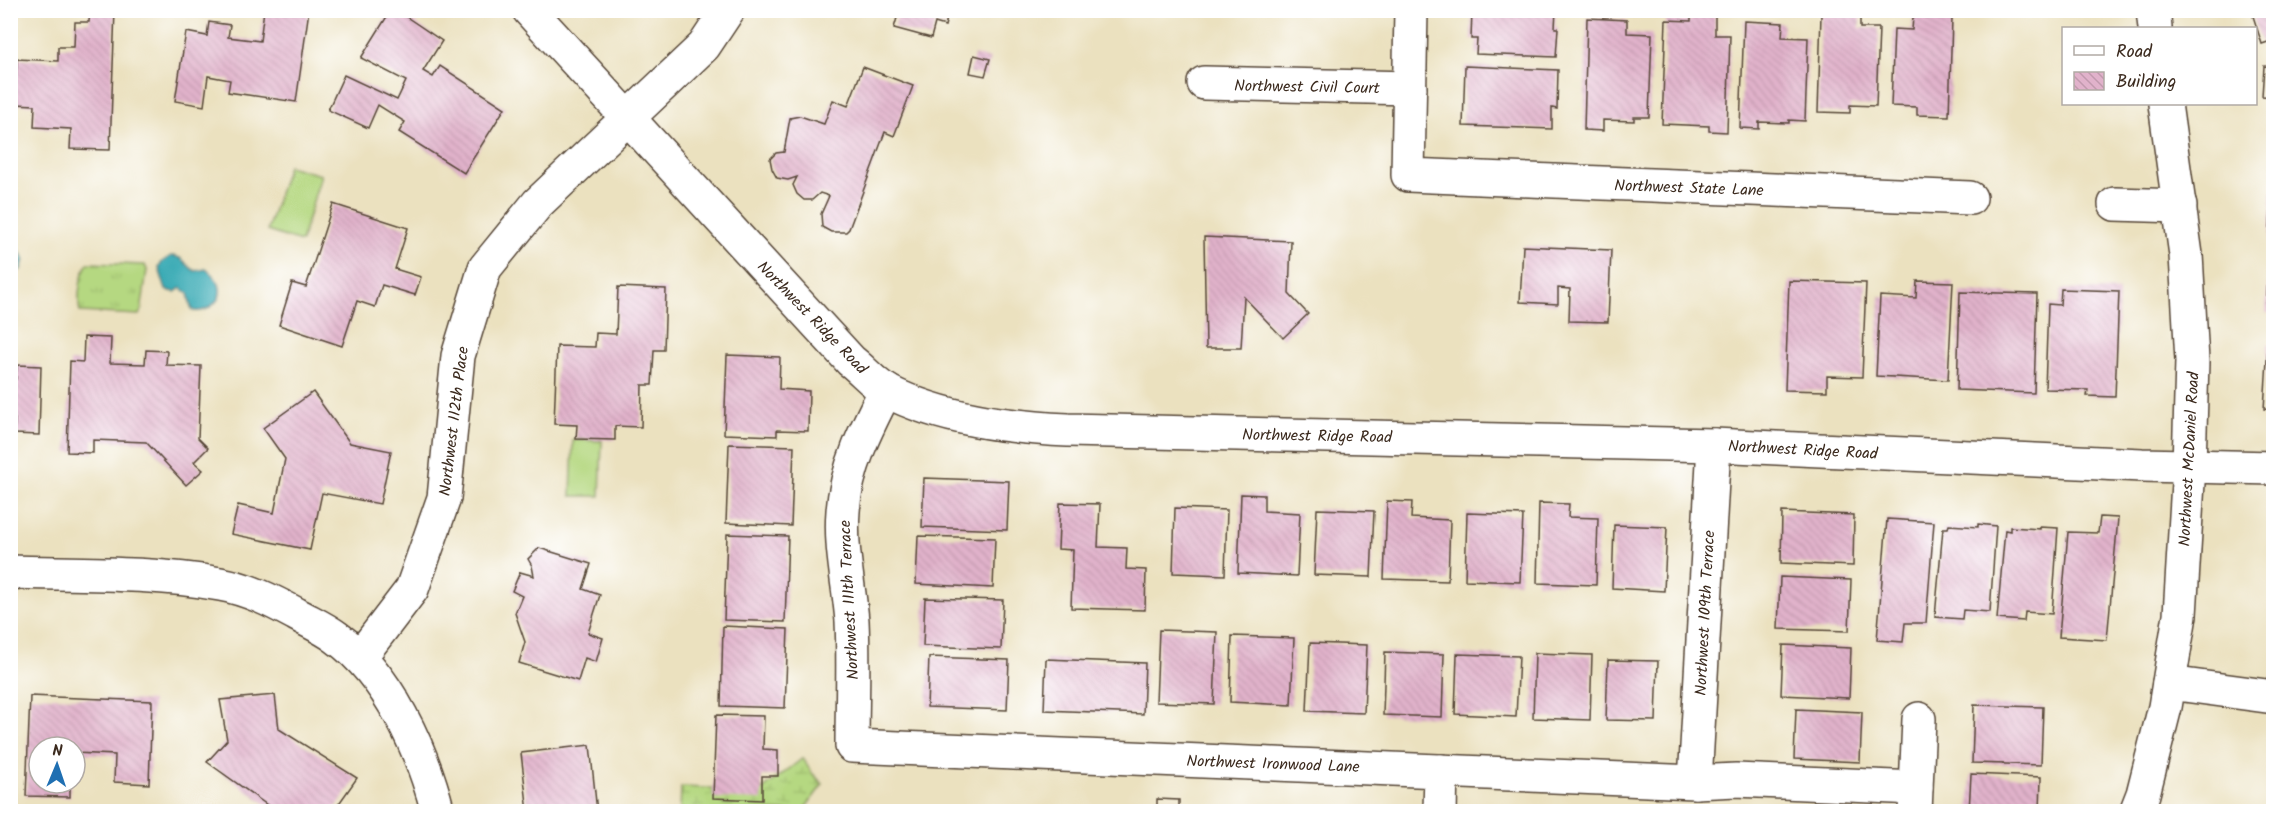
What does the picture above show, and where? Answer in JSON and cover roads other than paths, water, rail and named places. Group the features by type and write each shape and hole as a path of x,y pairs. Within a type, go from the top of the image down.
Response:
{"street":[{"name":"Northwest Ridge Road","path":"530,10 852,361 886,390 946,412 1029,428 1714,445 2274,468"},
{"name":"Northwest 112th Place","path":"360,657 412,590 444,498 458,356 485,268 538,203 704,46 728,10"},
{"path":"1410,88 1411,10"},
{"path":"2153,10 2155,27"},
{"name":"Northwest Civil Court","path":"1204,83 1410,88"},
{"name":"Northwest State Lane","path":"1410,88 1408,175 1970,198"},
{"name":"Northwest McDaniel Road","path":"2136,812 2143,794 2169,683 2180,615 2189,466 2192,361 2186,255 2165,105"},
{"path":"2115,204 2180,206"},
{"name":"Northwest 111th Terrace","path":"852,746 852,620 844,562 843,510 854,462 866,429 886,390"},
{"name":"Northwest 109th Terrace","path":"1695,782 1714,445"},
{"path":"10,572 167,578 222,585 264,596 336,636 360,657 392,700 413,737 432,786 438,812"},
{"path":"2169,683 2274,697"},
{"path":"1916,800 1919,719"},
{"name":"Northwest Ironwood Lane","path":"852,746 1695,782 1736,780 1916,800"},
{"path":"1440,812 1441,771"}],"water":[{"path":"11,246 18,249 24,259 21,269 11,277"},
{"path":"171,256 182,259 195,271 206,269 213,276 220,290 220,295 214,304 205,310 194,311 188,293 181,288 175,292 166,290 159,268 162,262"}]}
